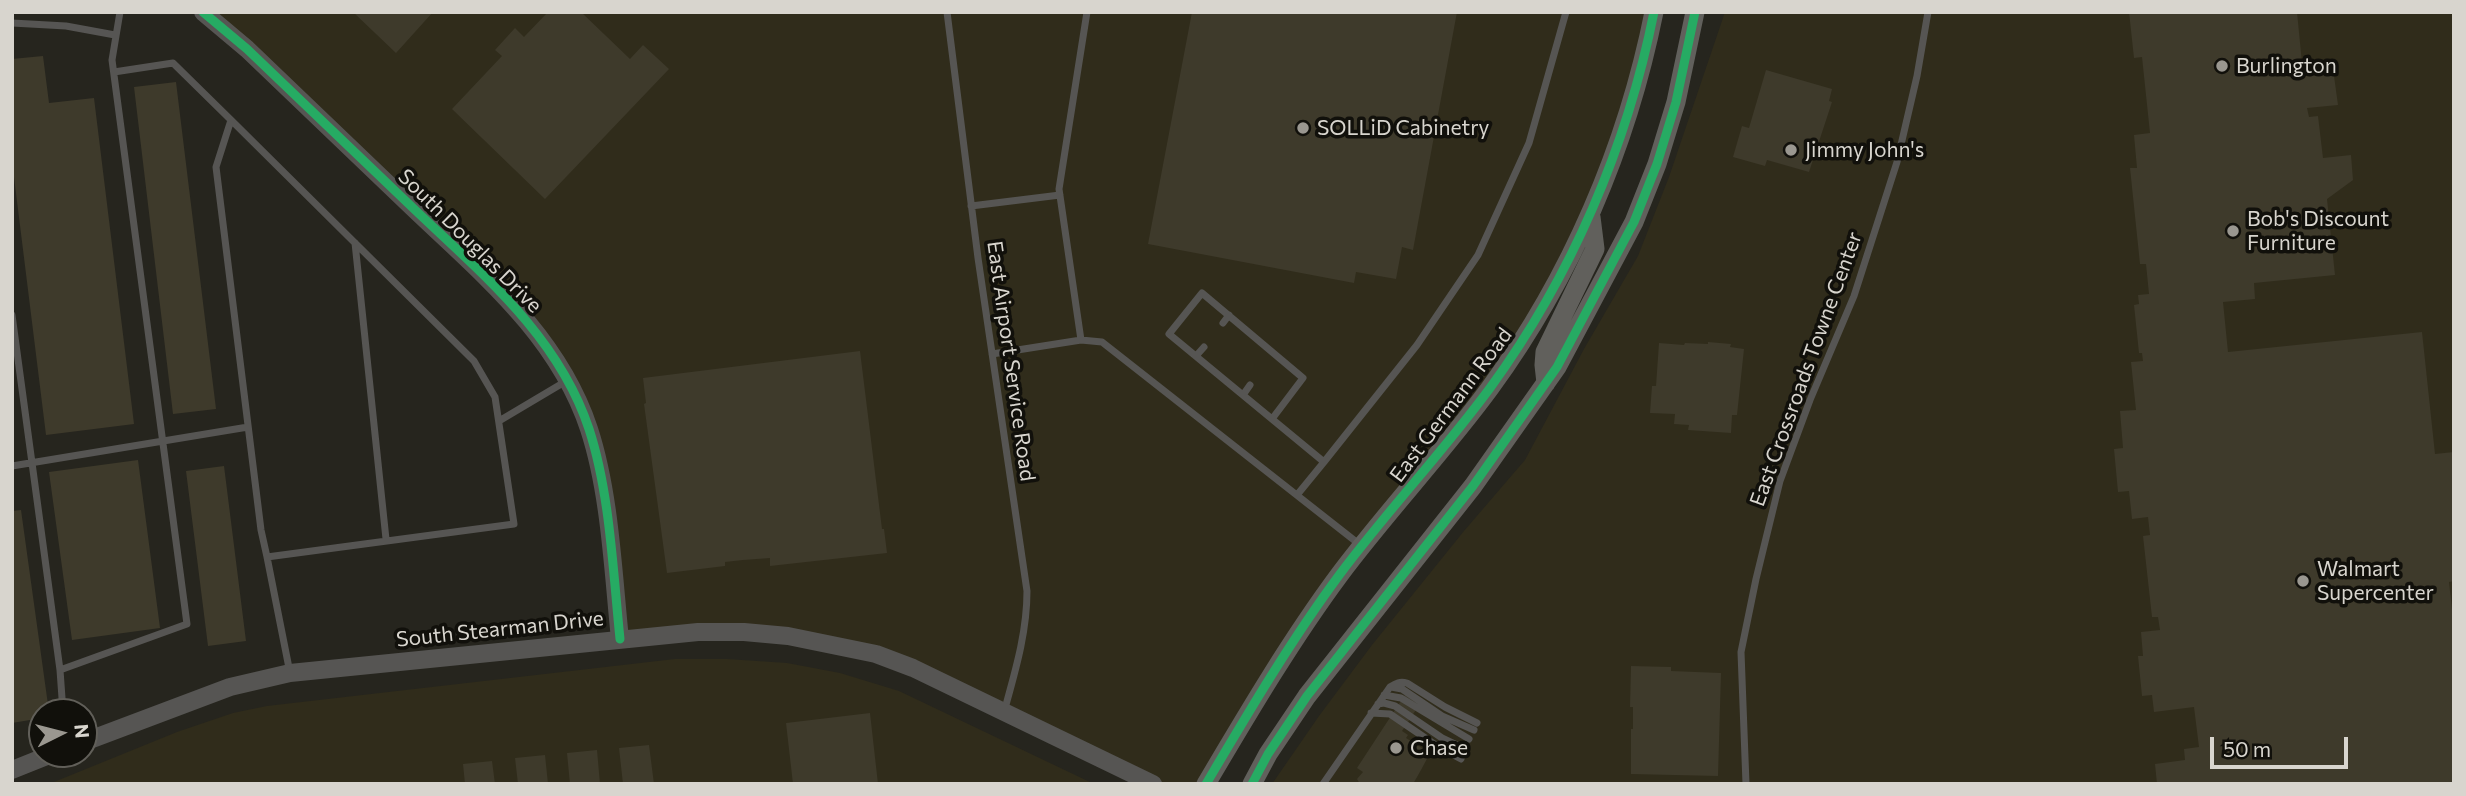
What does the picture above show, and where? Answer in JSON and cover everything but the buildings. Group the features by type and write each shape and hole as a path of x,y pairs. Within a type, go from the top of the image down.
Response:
{"main road":[{"name":"East Germann Road","path":"1206,784 1340,574 1497,378 1538,318 1590,216 1635,92 1654,12"},
{"path":"1252,784 1268,754 1307,696 1473,486 1557,367 1638,211 1657,164 1676,102 1695,12"},
{"path":"1546,383 1544,365 1548,345 1595,249 1590,216"}],"street":[{"name":"South Douglas Drive","path":"203,12 247,49 512,302 552,352 589,427 603,482 620,639"},
{"name":"South Stearman Drive","path":"98,737 230,687 290,673 620,639 698,632 744,632 788,636 876,654 913,668 1153,784"}],"lane":[{"path":"60,670 187,624 112,60 120,12"},
{"name":"East Airport Service Road","path":"947,12 971,206 1027,591 1025,629 1004,713"},
{"path":"1081,340 1060,195 1087,12"},
{"path":"1297,495 1417,345 1478,255 1528,143 1566,12"},
{"name":"East Crossroads Towne Center","path":"1746,784 1741,652 1756,579 1780,481 1810,400 1854,296 1897,162 1917,76 1928,12"},
{"path":"12,23 66,26 115,35"},
{"path":"114,72 173,63 474,361 495,397 514,524 267,557"},
{"path":"231,120 216,167 261,530 290,673"},
{"path":"971,206 1060,195"},
{"path":"355,243 386,540"},
{"path":"1272,419 1303,378 1272,357 1251,334 1202,293 1170,334 1196,356 1243,395 1272,419 1324,462"},
{"path":"12,315 62,698"},
{"path":"1223,323 1229,315"},
{"path":"1245,341 1251,334"},
{"path":"992,354 1081,340 1102,342 1363,547"},
{"path":"1196,356 1204,346"},
{"path":"1219,375 1226,365"},
{"path":"499,421 568,380"},
{"path":"1243,395 1250,385"},
{"path":"12,466 248,427"},
{"path":"1323,784 1390,687 1402,681 1476,726"},
{"path":"1384,695 1401,698 1469,739"},
{"path":"1378,705 1384,703 1395,706 1465,750"},
{"path":"1371,713 1390,714 1461,759"}],"shaded area":[{"path":"203,12 1654,12 1635,92 1538,318 1340,574 1206,784 1153,784 913,668 788,637 620,639 603,483 552,352"},
{"path":"1725,12 2454,12 2454,784 1272,784 1372,645 1525,460 1584,349 1638,256 1669,177"},
{"path":"675,659 787,663 840,673 899,691 1094,784 49,784 88,768 98,768 98,764 177,732 233,713 267,706"}],"cycle path":[{"path":"203,12 247,49 490,281 538,335 558,364 589,429 602,479 620,639"},
{"path":"1206,784 1270,677 1322,599 1358,550 1490,388 1546,301 1570,256 1612,161 1643,62 1654,12"},
{"path":"1252,784 1268,754 1307,696 1473,486 1557,367 1634,222 1657,164 1676,102 1695,12"}],"place":[{"name":"Burlington","path":"2222,66"},
{"name":"SOLLiD Cabinetry","path":"1303,128"},
{"name":"Jimmy John's","path":"1791,150"},
{"name":"Bob's Discount Furniture","path":"2233,231"},
{"name":"Walmart Supercenter","path":"2303,581"},
{"name":"Chase","path":"1396,748"}]}
